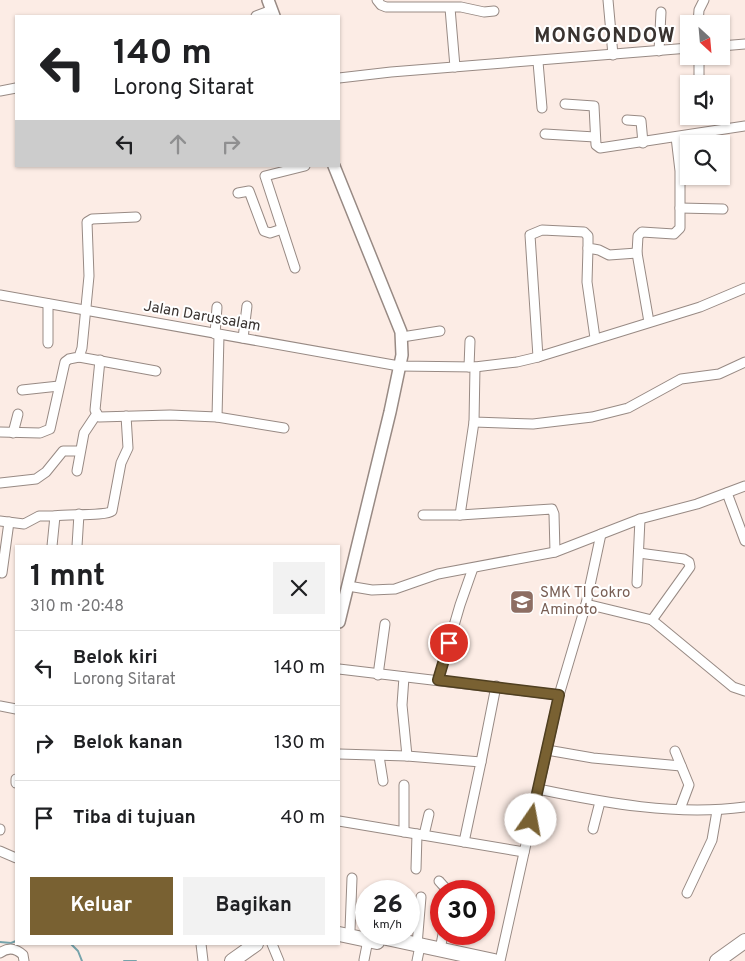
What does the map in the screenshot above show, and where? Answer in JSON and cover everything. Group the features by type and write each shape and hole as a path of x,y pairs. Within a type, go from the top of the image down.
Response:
{"highway":[{"path":"342,930 355,933"},
{"path":"717,961 745,941"},
{"path":"232,961 255,945"},
{"path":"241,961 263,945"},
{"path":"396,945 418,952 462,961"},
{"path":"418,952 440,950 494,961"},
{"path":"729,961 745,950"}],"main road":[{"path":"334,167 402,337 399,366 340,618"}],"street":[{"path":"378,0 381,5 386,7 494,11"},
{"path":"608,0 613,55"},
{"path":"699,15 704,0"},
{"path":"450,8 455,67"},
{"path":"258,15 271,9"},
{"path":"658,51 661,12"},
{"path":"730,45 745,44"},
{"path":"340,78 680,49"},
{"path":"538,62 542,108"},
{"path":"0,91 15,88"},
{"path":"565,104 594,106 596,144 600,148 643,143 745,126"},
{"path":"627,120 641,121 643,143"},
{"path":"545,134 595,136"},
{"path":"649,322 637,254 638,236 642,232 669,234 679,231 680,208 676,137"},
{"path":"261,167 295,268"},
{"path":"265,176 301,167"},
{"path":"238,193 249,191 264,232 270,233 282,229"},
{"path":"680,208 723,209"},
{"path":"79,357 87,310 89,276 87,222 92,219 136,217"},
{"path":"538,357 533,265 529,238 536,231 584,232 588,236 587,282 595,338"},
{"path":"588,248 599,250 609,255 637,254"},
{"name":"Jalan Darussalam","path":"0,295 399,366 472,367 517,362 538,357 700,307 745,288"},
{"path":"48,304 48,343"},
{"path":"243,338 247,306"},
{"path":"217,307 217,417"},
{"path":"402,337 440,331"},
{"path":"460,515 474,422 470,341"},
{"path":"0,432 40,434 48,431 53,424 59,386 67,360 79,357 156,371"},
{"path":"77,471 84,434 96,415 100,360"},
{"path":"474,422 533,424 592,417 628,408 680,379 719,374 745,362"},
{"path":"22,390 59,386"},
{"path":"13,433 18,414"},
{"path":"96,415 98,417 200,415 284,428"},
{"path":"2,573 4,522 24,524 39,516 106,514 112,511 121,463 128,448 126,416"},
{"path":"0,482 36,479 46,472 63,452 80,451"},
{"path":"348,586 386,591 438,574 555,552 640,519 680,509 745,486"},
{"path":"727,493 745,540"},
{"path":"424,515 460,515 552,509 554,514 555,552"},
{"path":"77,545 79,514"},
{"path":"52,545 55,516"},
{"path":"637,583 640,519"},
{"path":"500,961 559,695 586,604 601,534"},
{"path":"638,553 684,559 690,567 652,620"},
{"path":"438,680 473,568"},
{"path":"586,604 652,620 740,690"},
{"path":"378,675 385,624"},
{"path":"340,669 378,675 496,686 559,695"},
{"path":"404,677 402,705 407,756"},
{"path":"464,842 496,686"},
{"path":"0,706 15,709"},
{"path":"547,750 593,758 680,766"},
{"path":"676,751 680,766 689,785 686,810"},
{"path":"340,754 407,756 481,762"},
{"path":"379,756 383,780"},
{"path":"404,785 404,832"},
{"path":"538,789 600,802 686,810 717,811 745,807"},
{"path":"593,829 600,802"},
{"path":"687,893 712,840 717,811"},
{"path":"416,869 420,834 429,814"},
{"path":"340,821 524,852"},
{"path":"0,851 15,858"},
{"path":"342,930 352,878"},
{"path":"418,952 422,897"},
{"path":"201,945 204,961"},
{"path":"272,945 279,961"},
{"path":"364,960 366,945"},
{"path":"440,950 441,945"},
{"path":"0,953 5,950 14,949 23,955 24,961"}],"waterway":[{"path":"0,942 15,941"},
{"path":"72,945 78,951 82,961"},
{"path":"124,961 136,961"}],"place":[{"name":"SMK TI Cokro Aminoto","path":"522,602"}],"district":[{"name":"MONGONDOW","path":"605,37"}],"route":[{"path":"449,643 438,680 559,695 531,820"}]}
